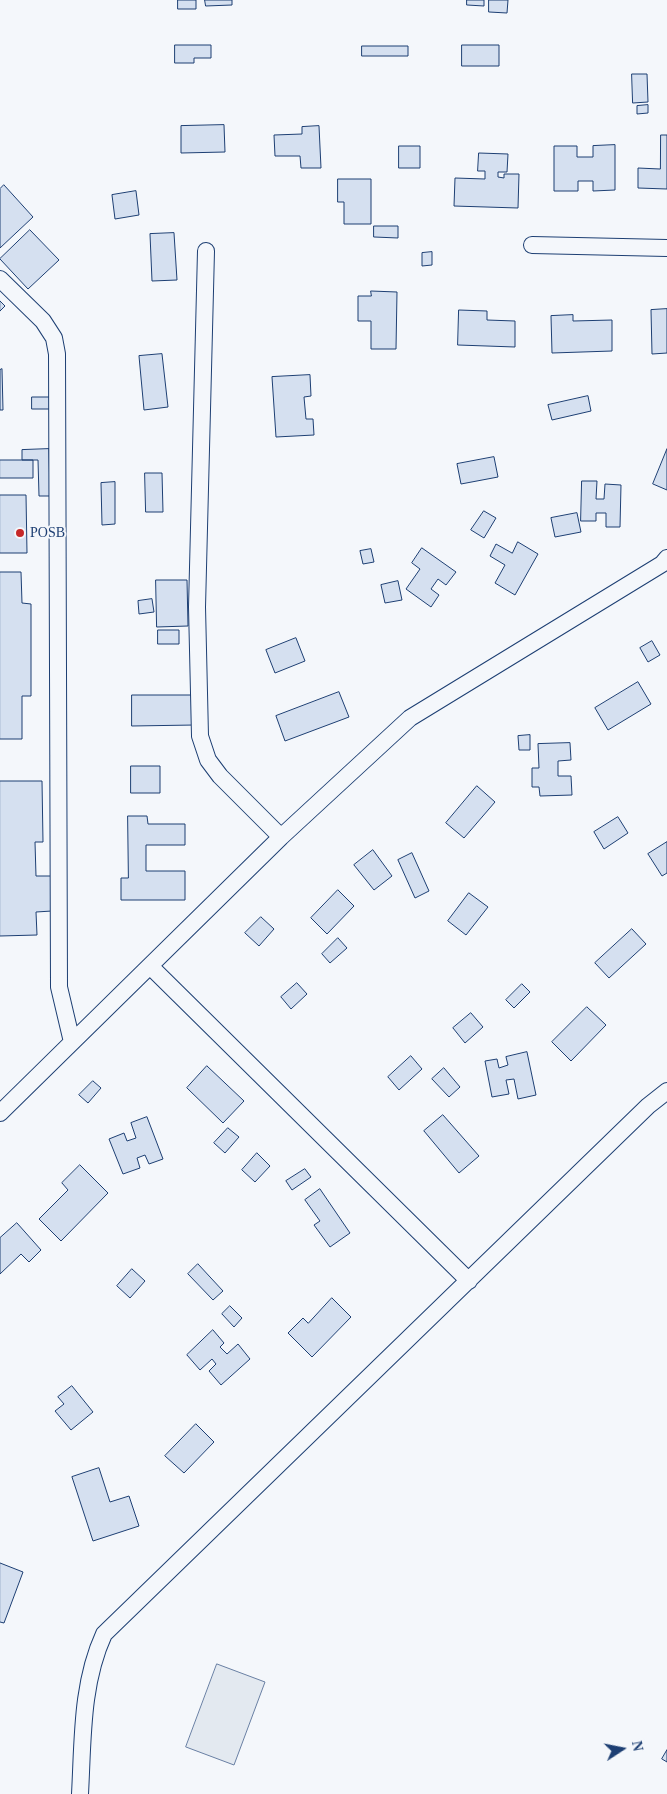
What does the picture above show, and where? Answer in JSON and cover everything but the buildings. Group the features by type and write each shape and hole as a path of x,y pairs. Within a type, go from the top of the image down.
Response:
{"street":[{"path":"532,245 667,248"},
{"path":"206,251 198,598 200,736 208,760 220,776 281,837"},
{"path":"0,280 44,321 54,338 57,354 59,987 72,1042"},
{"path":"0,1113 281,837 410,718 662,564 667,558"},
{"path":"150,966 469,1281"},
{"path":"80,1794 86,1689 94,1656 104,1634 435,1311 469,1281 648,1106 667,1091"}],"shaded area":[{"path":"217,1664 265,1682 234,1765 186,1747"}],"place":[{"name":"POSB","path":"20,533"}]}
